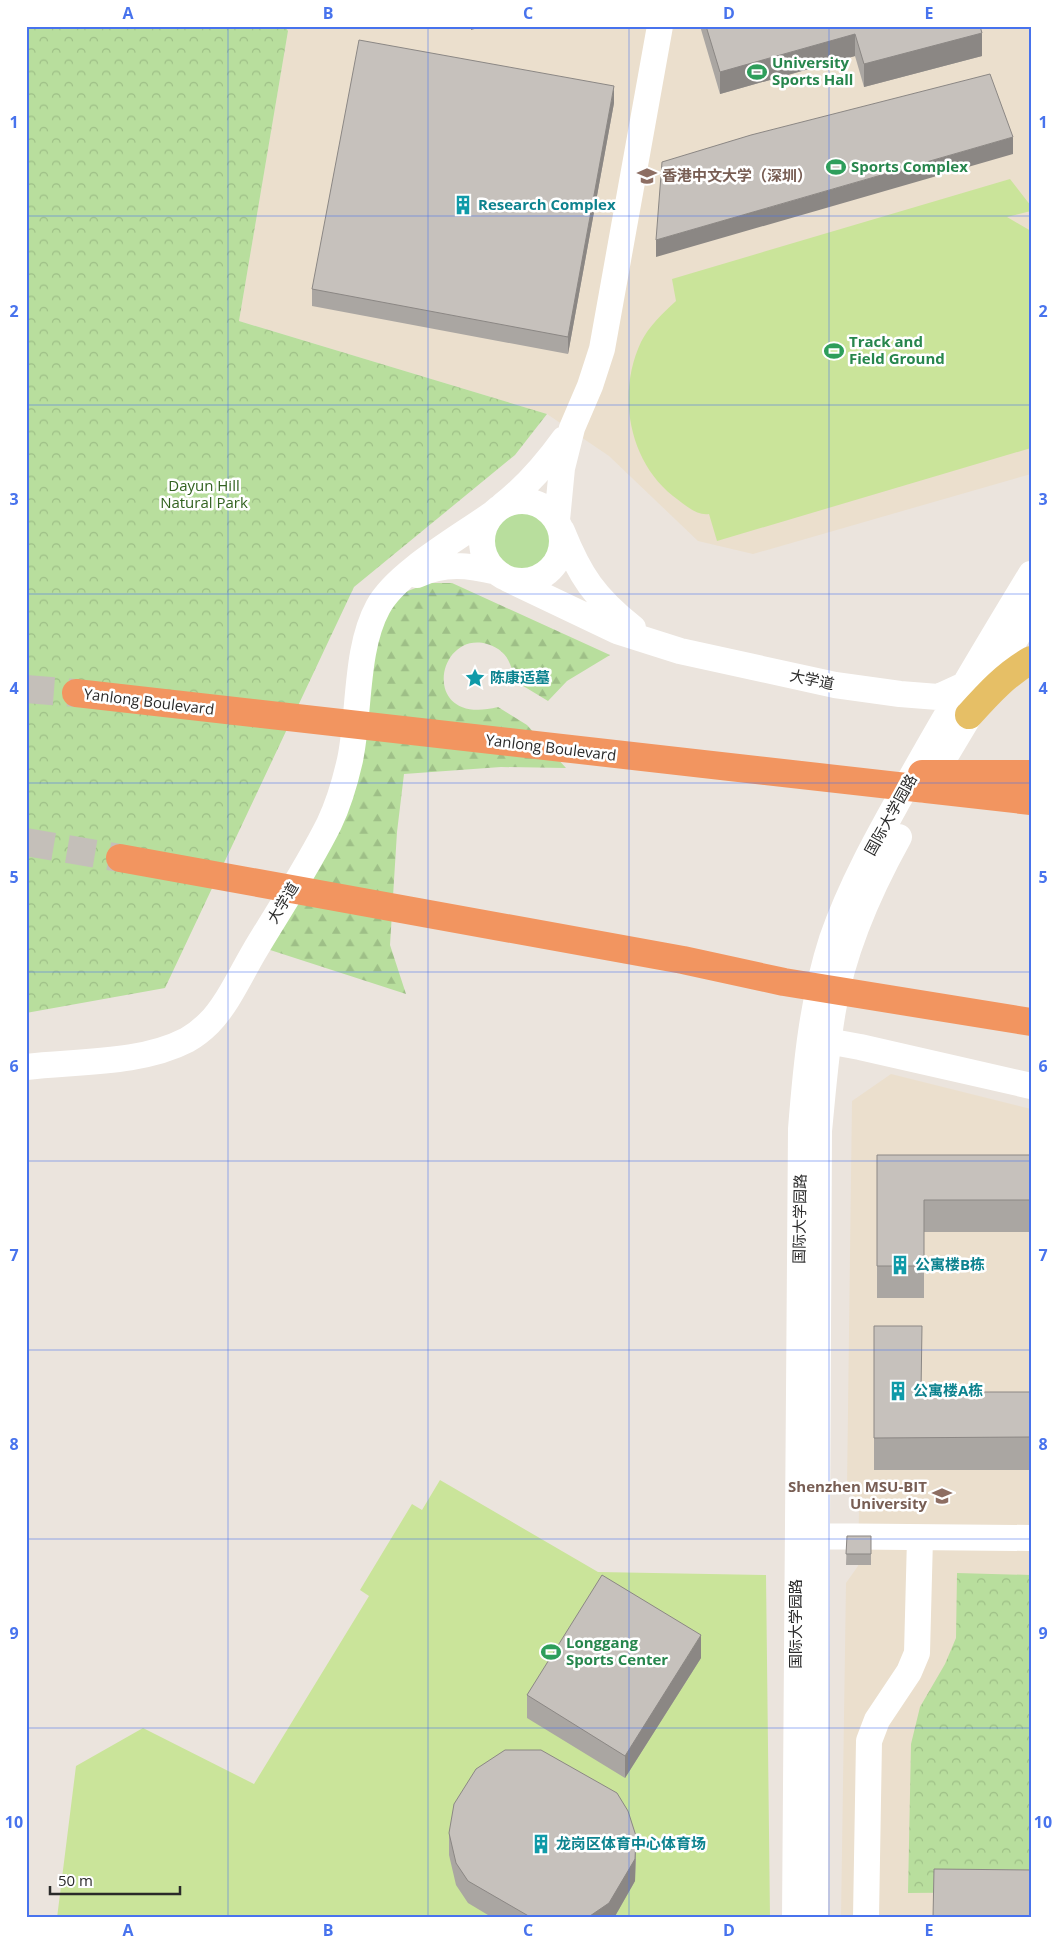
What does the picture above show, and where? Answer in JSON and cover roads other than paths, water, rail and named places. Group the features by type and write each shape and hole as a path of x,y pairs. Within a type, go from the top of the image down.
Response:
{"highway":[{"name":"Yanlong Boulevard","path":"76,694 1028,801"},
{"path":"771,773 1031,774"},
{"path":"120,858 683,960 784,982 1031,1022"}],"main road":[{"path":"969,715 1007,675 1031,660"}],"street":[{"path":"560,526 562,468 572,428 590,386 602,349 660,26"},
{"path":"503,575 488,563 483,551 482,538 485,525 497,510 521,491 539,472 572,428"},
{"name":"大学道","path":"26,1067 146,1054 164,1050 189,1039 210,1023 310,859 329,824 343,789 351,754 366,640 378,607 388,592 407,574 497,510 514,501 528,500 540,504 550,511 560,526 579,570 599,598 634,630 661,646"},
{"name":"大学道","path":"388,592 414,576 438,567 453,565 471,566 521,581 533,580 545,574 560,555 562,543 560,526"},
{"name":"国际大学园路","path":"819,1040 823,972 845,906 878,837 962,686 1031,574"},
{"name":"大学道","path":"503,575 617,631 680,652 835,685 882,691 938,697 962,686"},
{"name":"国际大学园路","path":"815,1918 801,1129 806,1067 819,1040 854,932 890,852 969,715 1031,613"},
{"path":"819,1040 1031,1086"},
{"path":"807,1536 1031,1538"},
{"name":"国际大学园路","path":"795,1918 807,1536"},
{"path":"866,1918 868,1748 873,1728 909,1672 917,1653 920,1538"}],"tunnel":[{"path":"26,689 76,693"},
{"path":"26,842 120,858"}],"place":[{"name":"University Sports Hall","path":"757,72"},
{"name":"Sports Complex","path":"836,167"},
{"name":"香港中文大学（深圳）","path":"647,176"},
{"name":"Research Complex","path":"463,205"},
{"name":"Track and Field Ground","path":"834,351"},
{"name":"陈康适墓","path":"475,678"},
{"name":"公寓楼B栋","path":"900,1265"},
{"name":"公寓楼A栋","path":"898,1391"},
{"name":"Shenzhen MSU-BIT University","path":"942,1496"},
{"name":"Longgang Sports Center","path":"551,1652"},
{"name":"龙岗区体育中心体育场","path":"541,1844"}],"park label":[{"name":"Dayun Hill Natural Park","path":"204,494"}]}
